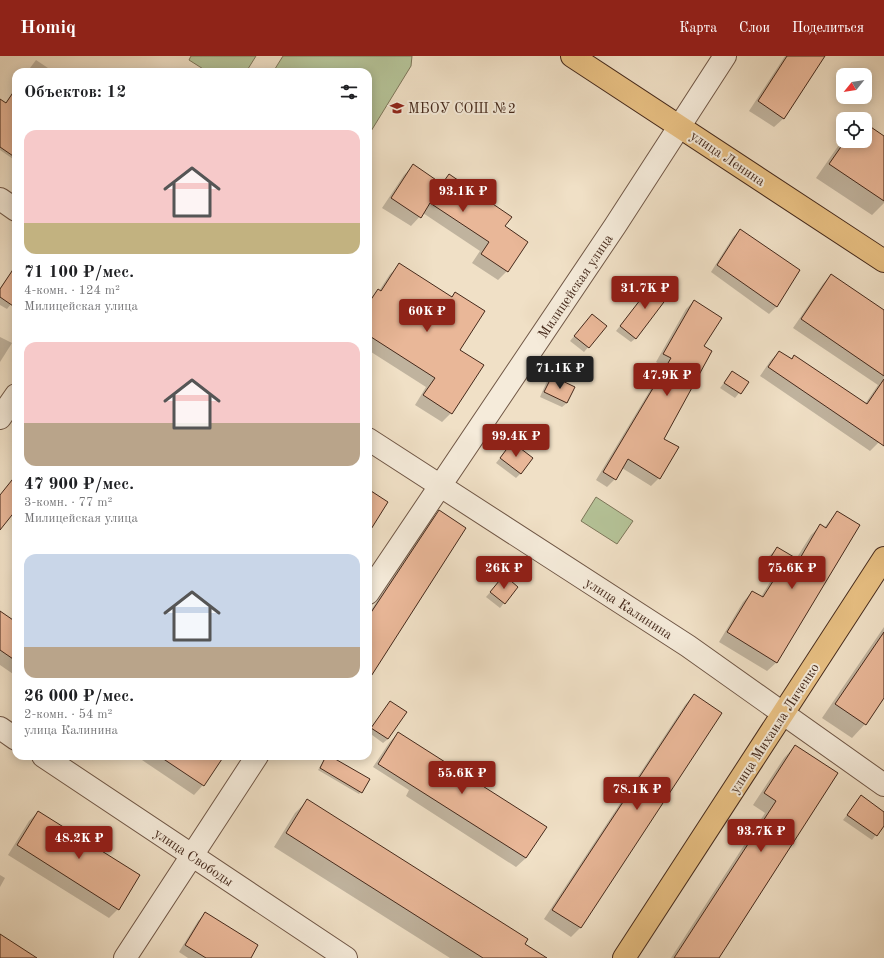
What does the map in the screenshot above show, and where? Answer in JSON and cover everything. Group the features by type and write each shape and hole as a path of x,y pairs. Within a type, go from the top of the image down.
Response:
{"main road":[{"name":"улица Ленина","path":"572,56 884,262"},
{"name":"улица Михаила Личенко","path":"624,958 884,558"}],"street":[{"name":"Милицейская улица","path":"372,587 441,486 725,56"},
{"path":"0,199 12,207"},
{"path":"0,418 12,401"},
{"name":"улица Калинина","path":"372,442 637,612 784,713 884,785"},
{"path":"0,728 12,736"},
{"name":"улица Свободы","path":"49,760 346,958"},
{"path":"125,958 254,760"}],"green space":[{"path":"191,56 256,56 248,68 202,68 189,60"},
{"path":"283,56 412,56 411,66 372,129 372,68 276,68"},
{"path":"596,497 633,521 617,544 581,521"}],"building":[{"path":"787,56 825,56 784,119 758,101"},
{"path":"12,94 12,155 0,147 0,99 6,103"},
{"path":"872,128 884,136 884,201 829,164 840,148 872,148"},
{"path":"413,164 442,184 449,174 512,217 505,226 528,242 508,272 481,254 489,242 430,203 421,218 391,198"},
{"path":"740,229 800,270 777,307 717,265"},
{"path":"399,263 452,297 455,292 485,311 460,350 484,365 452,414 423,395 435,378 372,338 372,298 378,289 381,291"},
{"path":"12,271 12,305 0,297 0,289"},
{"path":"831,274 884,310 884,376 801,319"},
{"path":"654,282 670,294 636,339 620,326"},
{"path":"694,300 722,318 704,346 712,351 664,439 679,447 660,479 628,459 616,480 603,472 671,358 663,354"},
{"path":"592,314 607,326 589,348 574,336"},
{"path":"779,351 792,359 794,355 867,404 884,379 884,446 768,367"},
{"path":"732,371 749,382 741,394 724,383"},
{"path":"552,376 575,387 567,403 544,392"},
{"path":"512,442 533,458 521,474 500,458"},
{"path":"12,480 12,515 0,530 0,495"},
{"path":"372,492 388,502 372,528"},
{"path":"439,510 466,528 372,675 372,611"},
{"path":"837,511 860,525 777,663 727,632 752,591 763,597 782,567 769,560 777,547 799,560 820,524 826,528"},
{"path":"504,575 518,587 505,604 490,592"},
{"path":"0,611 12,619 12,658 0,650"},
{"path":"884,632 884,698 866,725 835,704"},
{"path":"694,694 722,713 581,928 552,910"},
{"path":"390,701 407,712 388,739 372,729"},
{"path":"398,732 547,827 526,858 378,764"},
{"path":"795,745 838,773 719,958 674,958 776,801 764,793"},
{"path":"165,760 221,760 204,786"},
{"path":"324,760 337,760 370,779 362,793 320,768"},
{"path":"861,795 884,812 884,826 877,836 847,815"},
{"path":"307,799 528,939 525,944 547,958 483,958 286,833"},
{"path":"38,811 140,875 119,910 17,845"},
{"path":"205,912 258,945 251,958 206,958 185,945"},
{"path":"0,934 37,958 0,958"}],"place":[{"name":"МБОУ СОШ №2","path":"397,108"}]}
